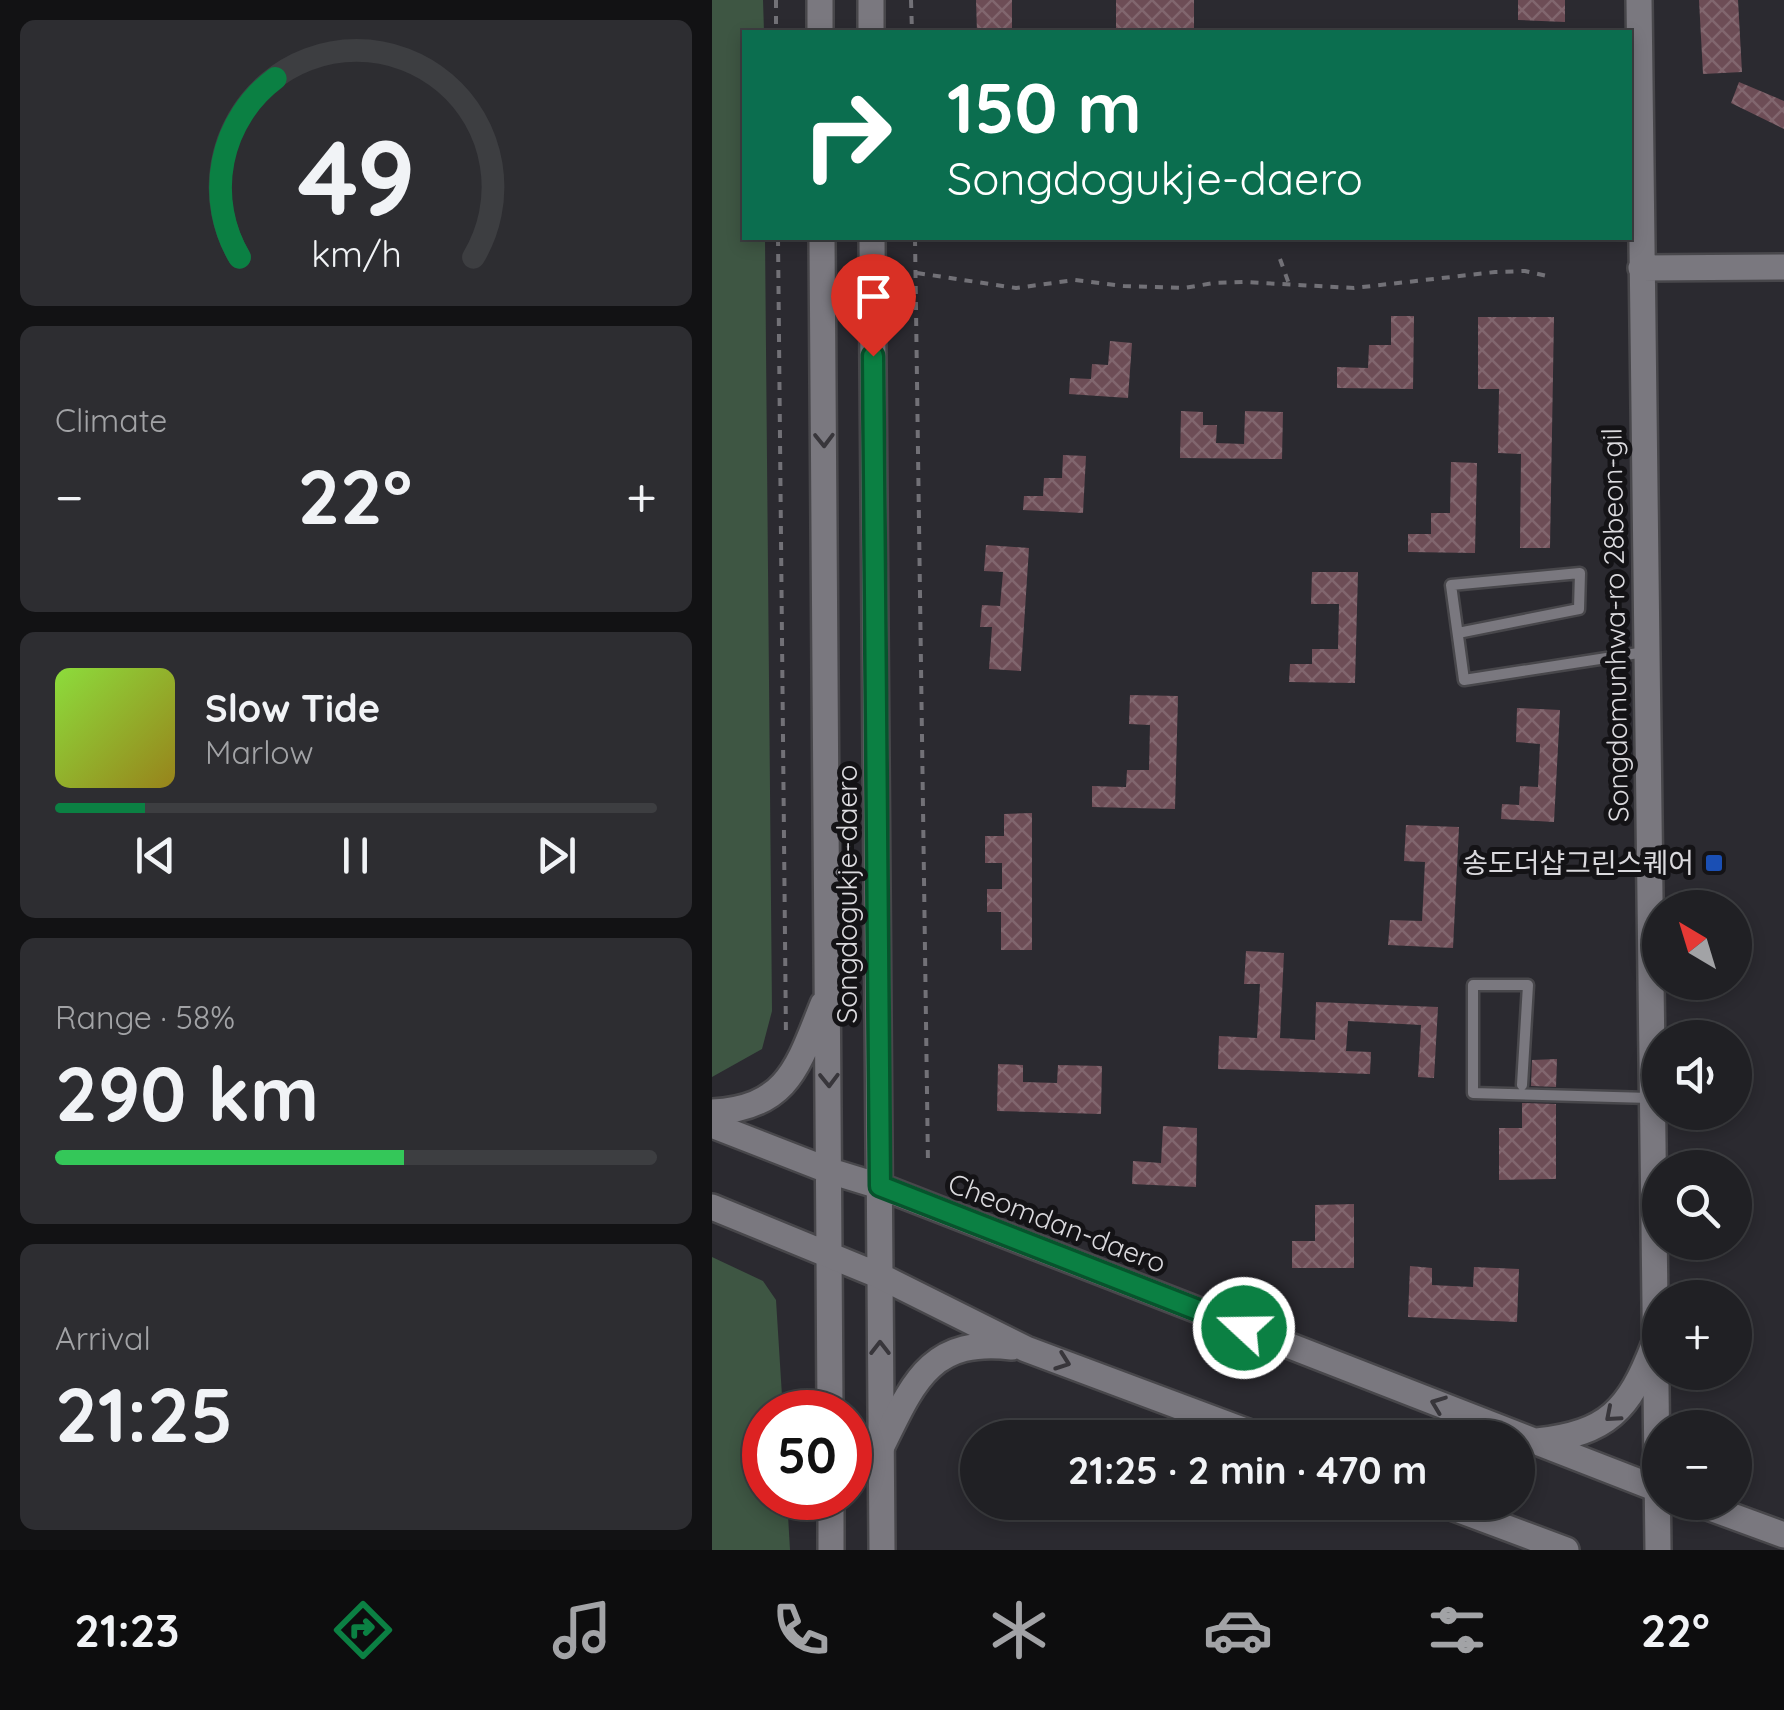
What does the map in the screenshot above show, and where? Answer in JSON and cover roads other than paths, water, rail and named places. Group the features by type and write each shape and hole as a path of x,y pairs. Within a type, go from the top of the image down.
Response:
{"main road":[{"path":"820,0 820,30"},
{"path":"870,0 871,30"},
{"name":"Songdomunhwa-ro 28beon-gil","path":"1638,0 1650,1020"},
{"name":"Songdogukje-daero","path":"822,240 830,1390"},
{"name":"Songdogukje-daero","path":"872,240 882,1550"},
{"path":"1641,268 1784,266"},
{"path":"712,1112 760,1102 782,1089 796,1070 829,990"},
{"name":"Cheomdan-daero","path":"712,1126 830,1172 880,1186 1642,1483"},
{"name":"Songdomunhwa-ro 28beon-gil","path":"1651,1130 1653,1280"},
{"path":"712,1207 880,1276 1026,1349 1216,1420"},
{"path":"881,1448 911,1386 933,1362 957,1348 984,1344 1026,1349"},
{"path":"1536,1442 1597,1428 1621,1410 1642,1377"},
{"path":"831,1520 831,1550"},
{"path":"1486,1520 1566,1550"},
{"name":"Songdomunhwa-ro 28beon-gil","path":"1658,1520 1658,1550"},
{"path":"1743,1520 1784,1535"}],"lane":[{"path":"1458,632 1579,609 1580,573 1451,585 1464,680 1646,652"},
{"path":"1522,1085 1528,986 1473,985 1473,1093 1642,1098"}],"place":[{"name":"송도더샵그린스퀘어","path":"1714,863"}]}
